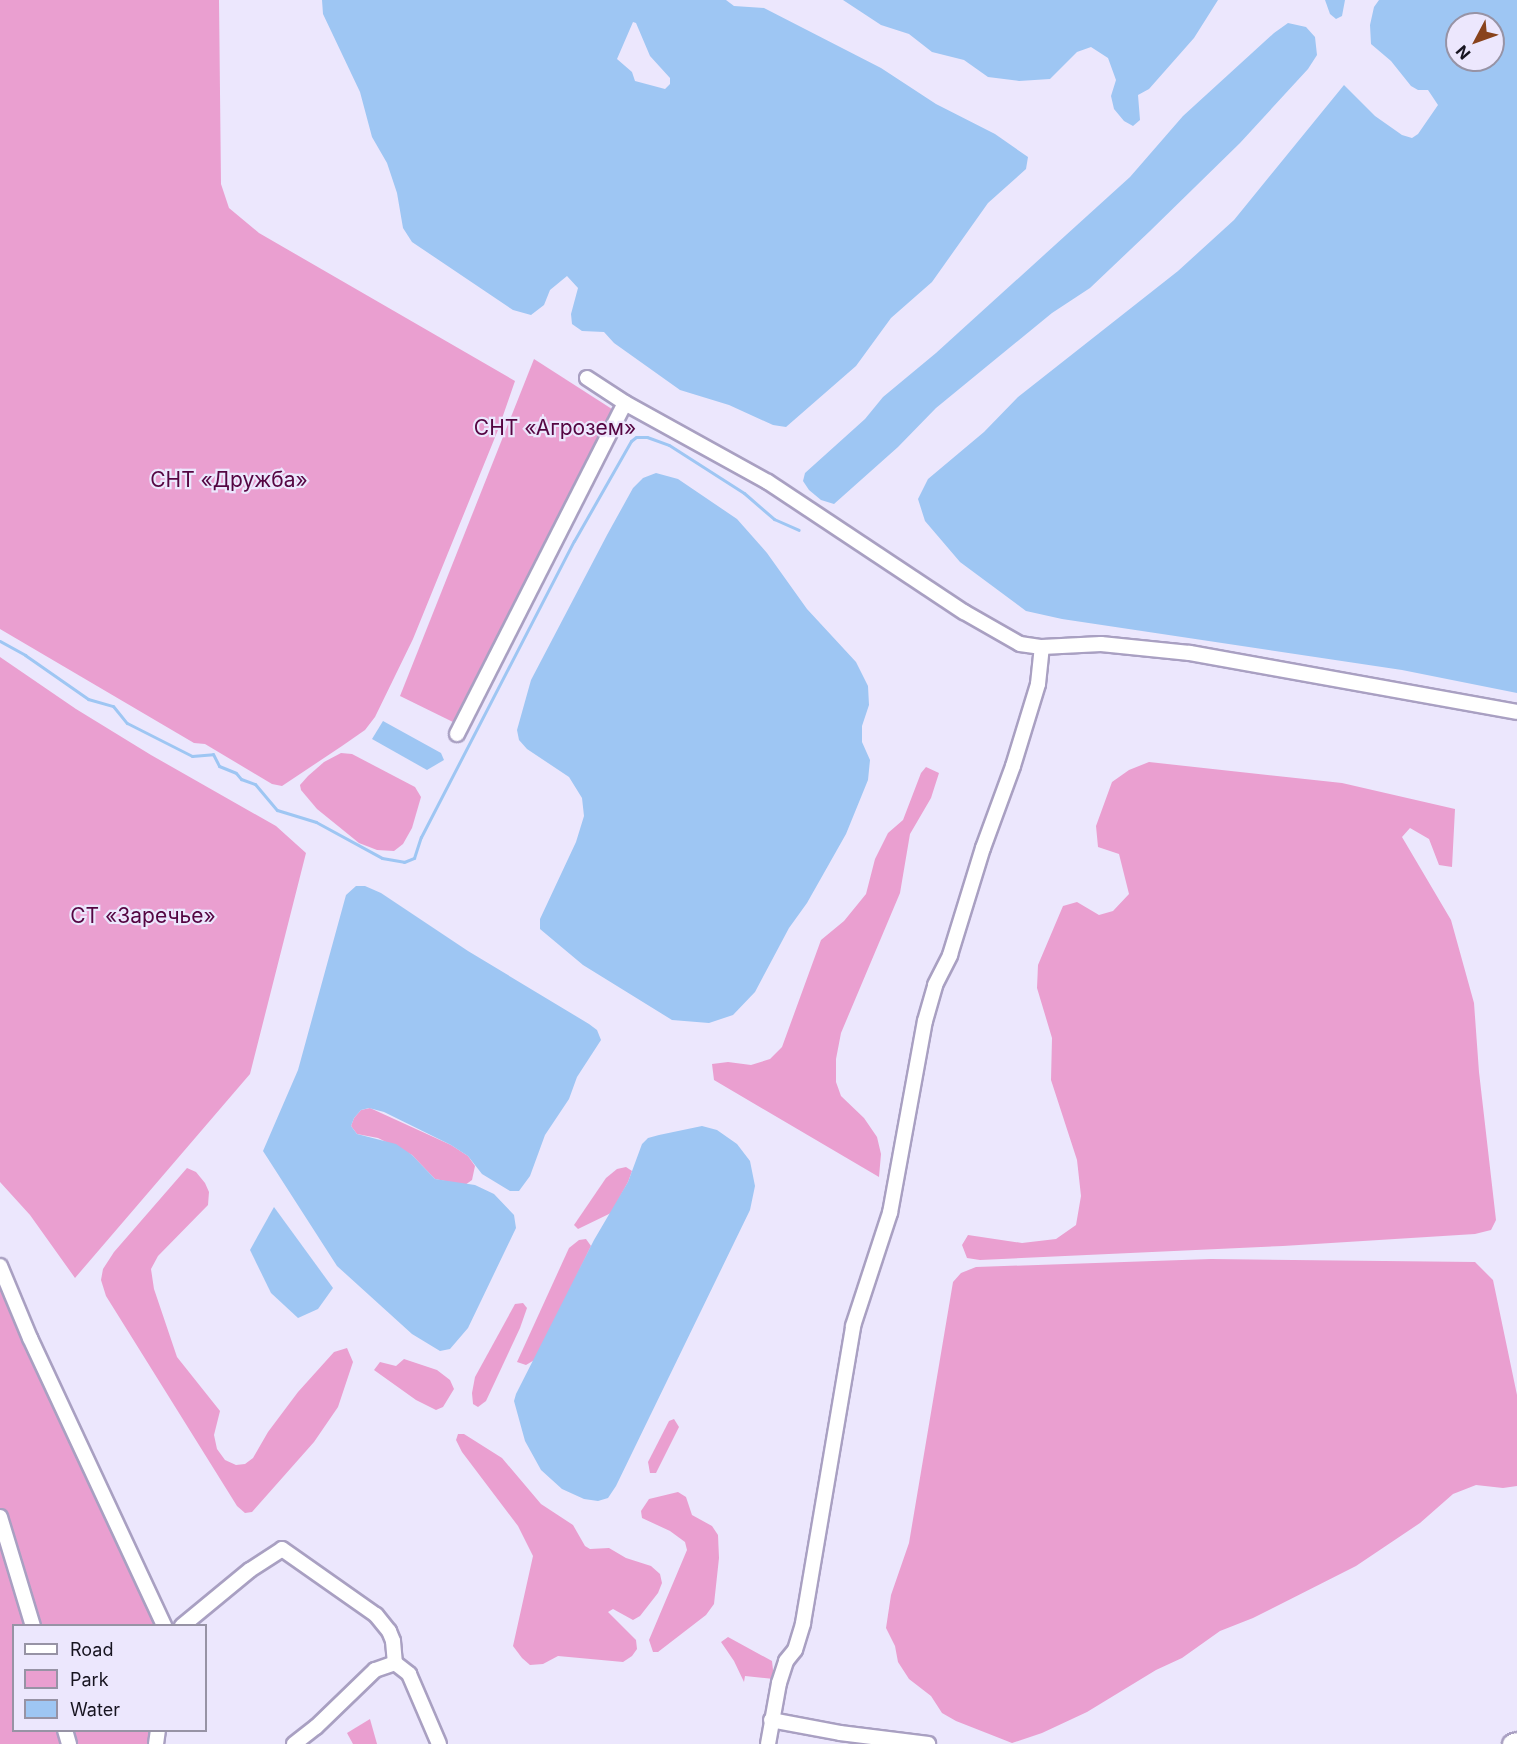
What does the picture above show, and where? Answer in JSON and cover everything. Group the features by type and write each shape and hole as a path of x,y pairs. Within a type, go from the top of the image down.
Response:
{"main road":[{"path":"1512,1744 1517,1742"}],"street":[{"path":"587,378 625,403 768,482 1000,634 1020,644 1042,647 1101,644 1190,653 1517,712"},
{"path":"457,734 625,403"},
{"path":"768,1744 779,1683 786,1661 795,1650 803,1623 853,1326 890,1213 928,1012 935,985 950,955 983,848 1013,766 1038,684 1042,647"},
{"path":"0,1266 30,1338 163,1624"},
{"path":"0,1517 32,1624"},
{"path":"184,1624 250,1570 282,1549 376,1615 389,1630 393,1641 395,1664 409,1674 439,1744"},
{"path":"294,1744 375,1670 395,1664"},
{"path":"771,1720 840,1733 928,1744"}],"green space":[{"name":"СНТ «Дружба»","path":"0,0 219,0 221,184 229,208 259,233 515,381 498,430 413,639 375,717 365,730 282,786 272,784 205,744 194,743 0,629"},
{"name":"СНТ «Агрозем»","path":"534,359 615,411 455,723 400,696"},
{"name":"СТ «Заречье»","path":"0,657 76,709 151,755 276,826 306,853 250,1074 75,1278 30,1215 0,1182"},
{"path":"341,753 352,754 415,787 421,797 412,828 403,844 394,851 377,850 359,843 317,809 301,790 300,785 308,776 324,762"},
{"path":"1149,762 1342,783 1455,809 1452,867 1439,865 1429,839 1410,828 1402,837 1451,920 1474,1003 1479,1072 1496,1220 1491,1230 1475,1234 1283,1246 980,1260 967,1258 962,1245 968,1235 1022,1243 1056,1239 1076,1225 1081,1196 1077,1160 1051,1080 1052,1038 1037,988 1038,965 1063,906 1077,902 1099,915 1113,911 1129,894 1119,854 1098,847 1096,826 1112,782 1129,770"},
{"path":"926,767 939,773 931,798 910,834 900,893 841,1033 836,1059 836,1082 841,1096 864,1118 877,1137 881,1154 879,1177 714,1080 712,1064 728,1062 751,1065 770,1059 782,1047 821,940 844,921 866,894 875,859 888,833 903,820 921,773"},
{"path":"370,1108 451,1145 468,1156 475,1166 472,1180 465,1185 435,1179 412,1155 378,1138 357,1134 351,1126 354,1118 361,1110"},
{"path":"626,1167 632,1171 611,1213 578,1229 574,1225 606,1178 617,1169"},
{"path":"187,1168 196,1172 205,1183 209,1192 208,1205 158,1256 151,1269 154,1289 177,1357 220,1411 214,1435 217,1449 225,1460 236,1465 245,1464 253,1458 268,1432 298,1392 334,1352 347,1348 353,1362 338,1407 314,1442 252,1512 245,1513 237,1506 106,1296 101,1280 103,1269 114,1252"},
{"path":"586,1239 591,1246 536,1359 526,1365 517,1362 569,1248 579,1240"},
{"path":"1211,1259 1475,1262 1493,1280 1517,1395 1517,1486 1503,1488 1476,1485 1453,1494 1420,1523 1356,1566 1253,1618 1220,1631 1182,1658 1156,1670 1087,1712 1042,1733 1012,1743 956,1721 942,1713 931,1696 909,1679 898,1662 895,1646 886,1628 891,1595 909,1543 953,1282 961,1273 976,1267"},
{"path":"0,1274 160,1624 12,1624 12,1732 153,1732 151,1744 0,1744"},
{"path":"523,1303 527,1308 520,1328 486,1401 478,1407 473,1404 472,1393 475,1377 515,1304"},
{"path":"404,1359 437,1370 450,1380 454,1389 443,1407 436,1410 416,1400 374,1370 380,1362 396,1366"},
{"path":"674,1419 679,1427 656,1473 650,1473 648,1462 669,1421"},
{"path":"458,1434 464,1434 502,1458 541,1504 573,1525 585,1546 590,1549 609,1548 626,1558 651,1566 660,1574 662,1583 658,1593 640,1616 633,1620 613,1609 608,1612 636,1640 637,1649 632,1656 623,1662 558,1656 543,1664 530,1665 522,1658 513,1646 533,1556 518,1526 462,1452 456,1440"},
{"path":"678,1492 686,1497 692,1515 712,1526 718,1535 719,1558 714,1604 706,1615 658,1652 653,1652 649,1640 687,1550 685,1542 670,1531 642,1518 641,1511 649,1499"},
{"path":"728,1637 772,1661 774,1679 745,1676 744,1682 721,1642"},
{"path":"370,1719 377,1744 353,1744 347,1733"}],"water":[{"path":"322,0 726,0 734,6 764,8 881,68 936,104 995,134 1028,157 1026,169 988,203 932,282 891,318 856,366 786,427 773,425 729,405 680,390 614,343 604,332 582,331 572,324 571,314 578,288 567,276 550,290 544,305 531,315 513,310 412,242 403,228 397,193 387,163 372,137 360,92 323,14","holes":["633,22 636,23 650,56 670,78 670,84 665,89 635,81 632,72 617,59"]},
{"path":"843,0 1218,0 1194,38 1149,89 1138,95 1140,120 1133,126 1124,121 1114,109 1111,96 1116,80 1108,58 1091,47 1077,52 1050,79 1019,81 988,77 964,60 932,52 909,34 881,25"},
{"path":"1325,0 1345,0 1342,16 1336,19 1330,14"},
{"path":"1379,0 1517,0 1517,693 1402,670 1062,619 1026,611 960,562 925,521 918,499 928,479 984,432 1018,397 1178,271 1234,220 1344,85 1375,116 1402,135 1412,138 1418,134 1438,105 1428,90 1418,90 1411,86 1391,61 1371,44 1370,25 1374,7"},
{"path":"1288,23 1306,27 1315,37 1317,55 1308,69 1240,143 1150,231 1090,288 1052,313 936,408 898,447 834,504 821,500 809,490 803,481 805,473 865,419 883,397 936,353 1130,177 1183,116"},
{"path":"656,473 678,479 737,519 767,553 807,609 856,662 868,686 869,705 862,726 862,742 870,760 868,780 846,834 807,903 789,928 755,992 733,1015 709,1023 672,1020 583,965 540,929 540,919 576,842 584,816 582,798 569,777 527,749 519,740 517,730 531,680 607,535 633,488 643,478"},
{"path":"383,721 441,753 444,760 427,770 372,739"},
{"path":"356,886 365,886 381,893 468,951 589,1024 597,1030 601,1040 577,1077 569,1099 545,1135 530,1176 519,1191 510,1191 482,1174 468,1156 451,1145 384,1112 369,1108 361,1110 354,1118 351,1126 357,1134 396,1144 412,1155 435,1179 475,1185 494,1194 514,1215 516,1228 468,1328 450,1349 440,1351 412,1334 337,1266 263,1151 298,1070 346,895"},
{"path":"702,1126 717,1130 737,1144 750,1161 755,1186 750,1210 616,1486 608,1498 598,1501 584,1499 562,1489 541,1470 525,1441 514,1401 516,1394 594,1240 628,1182 642,1144 648,1138"},
{"path":"274,1207 333,1288 318,1309 298,1318 271,1293 250,1250"}],"waterway":[{"path":"0,641 25,655 88,699 113,706 127,723 192,756 213,754 219,766 255,784 277,810 316,822 382,858 404,862 414,858 421,837 574,541 631,441 636,437 647,437 669,445 744,493 774,519 799,530"}]}
